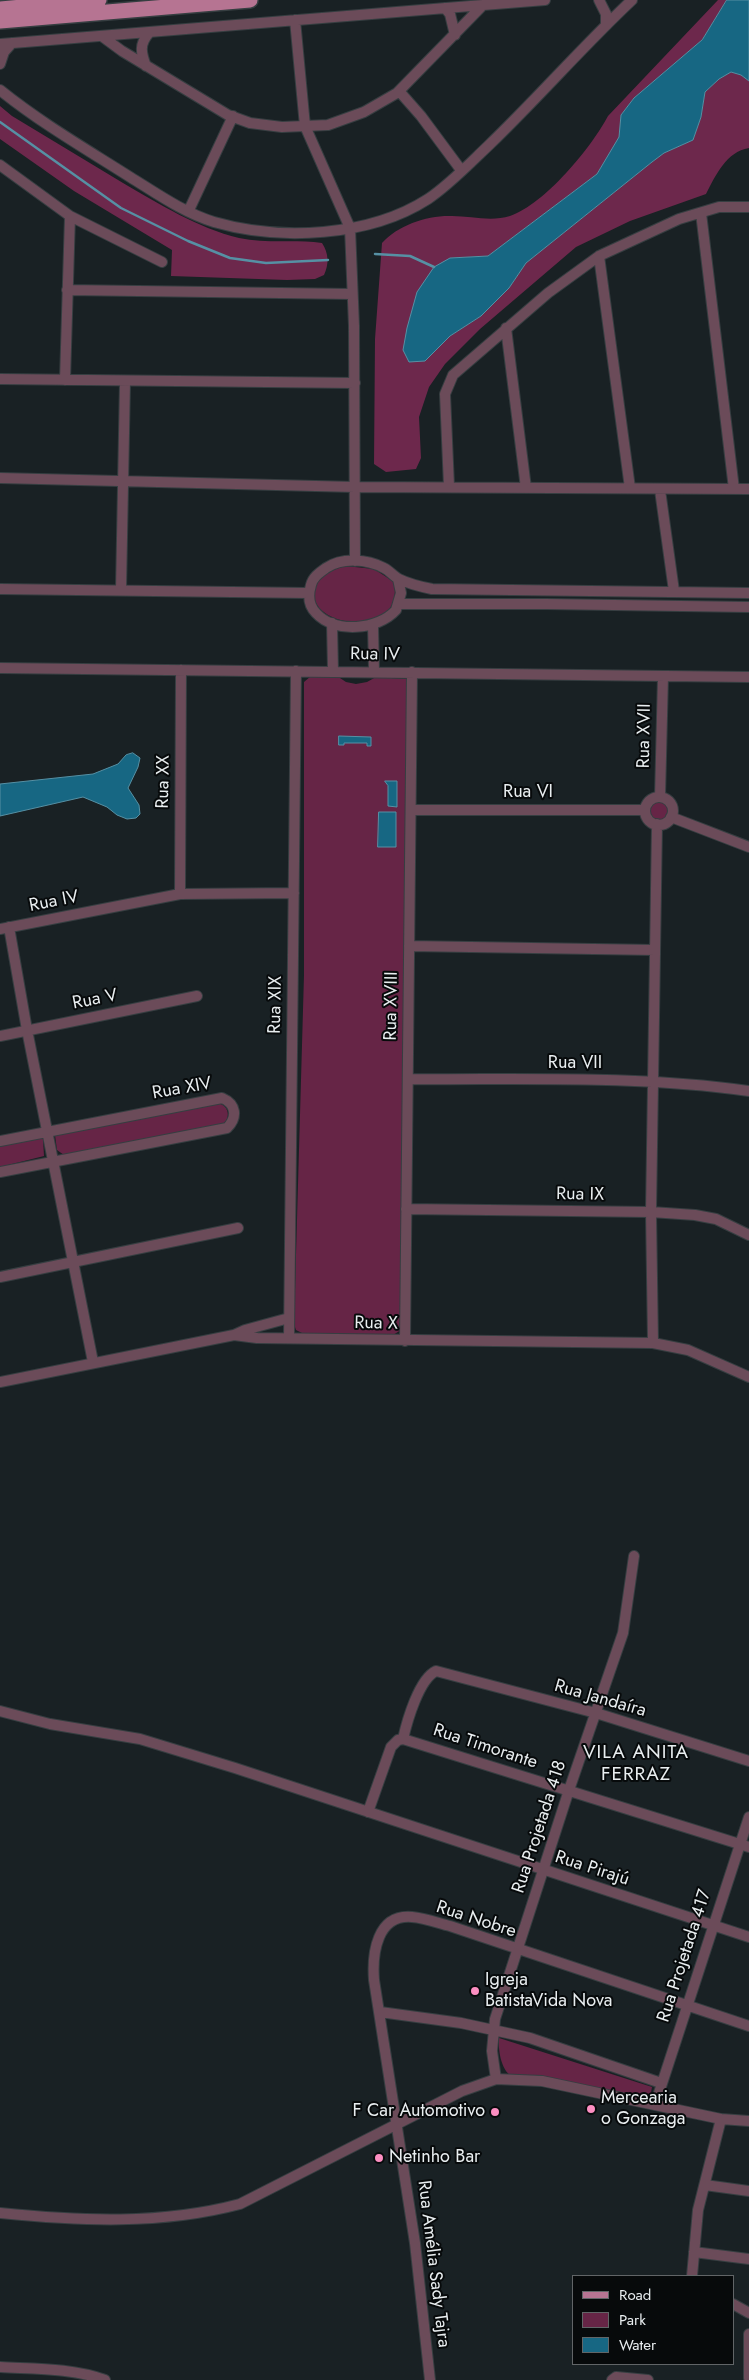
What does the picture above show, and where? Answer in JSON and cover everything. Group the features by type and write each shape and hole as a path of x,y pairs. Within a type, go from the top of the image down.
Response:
{"main road":[{"path":"0,8 16,4 99,0"},
{"path":"0,22 250,0"}],"street":[{"path":"0,44 545,0"},
{"path":"599,0 606,14 606,25"},
{"path":"0,90 83,148 170,202 213,222 266,231 330,232 378,222 428,199 523,113 632,0"},
{"path":"103,37 146,66 233,116 250,123 282,127 328,125 364,112 399,91 483,5"},
{"path":"445,8 450,14 455,34"},
{"path":"295,20 305,126 350,228 355,383 355,561"},
{"path":"146,66 141,46 149,33"},
{"path":"0,64 4,52 12,43"},
{"path":"399,91 422,116 461,170"},
{"path":"189,210 233,116"},
{"path":"0,165 70,216 162,262"},
{"path":"449,486 445,394 453,375 548,293 599,256 679,219 719,207 749,207"},
{"path":"701,213 734,489"},
{"path":"65,380 70,216"},
{"path":"599,256 630,488"},
{"path":"67,290 352,294"},
{"path":"506,328 526,488"},
{"path":"0,379 355,383"},
{"path":"121,590 125,381"},
{"path":"0,478 355,486 630,488 660,490 749,489"},
{"path":"660,490 674,592"},
{"path":"398,579 401,592 399,604 392,615 373,625 352,626 332,623 315,612 308,593 312,581 329,566 355,561 376,564 398,579 432,589 749,593"},
{"path":"0,589 308,593"},
{"path":"399,604 749,607"},
{"path":"332,623 333,671"},
{"path":"373,625 374,671"},
{"name":"Rua IV","path":"0,668 749,677"},
{"name":"Rua XX","path":"180,894 181,670"},
{"name":"Rua XIX","path":"289,1338 296,671"},
{"name":"Rua XVIII","path":"404,1341 412,672"},
{"name":"Rua XVII","path":"660,797 663,676"},
{"path":"660,797 671,804 671,817 665,823 657,824 650,821 645,810 648,801 660,797"},
{"name":"Rua VI","path":"411,810 645,810"},
{"path":"671,817 749,847"},
{"path":"653,1343 651,1212 655,1081 657,824"},
{"name":"Rua IV","path":"4,928 180,894 294,893"},
{"path":"4,928 27,1030 93,1362"},
{"path":"409,946 655,950"},
{"name":"Rua V","path":"0,1036 197,996"},
{"name":"Rua VII","path":"408,1079 655,1081 721,1086 747,1091"},
{"name":"Rua XIV","path":"0,1141 222,1098 232,1105 235,1111 234,1118 227,1128 0,1172"},
{"name":"Rua IX","path":"406,1209 651,1212 705,1216 749,1234"},
{"path":"0,1277 238,1228"},
{"path":"234,1335 245,1330 289,1318"},
{"name":"Rua X","path":"0,1382 234,1335 246,1338 653,1343 695,1352 749,1377"},
{"name":"Rua Projetada 418","path":"496,2079 492,2051 493,2029 569,1790 623,1633 634,1556"},
{"name":"Rua Jandaíra","path":"408,1740 408,1718 423,1686 431,1674 441,1672 596,1713 749,1761"},
{"name":"Rua Pirajú","path":"0,1711 50,1724 140,1739 749,1937"},
{"path":"368,1812 391,1747 398,1740 408,1740"},
{"name":"Rua Timorante","path":"408,1740 744,1846"},
{"name":"Rua Projetada 417","path":"655,2105 713,1925 744,1846 749,1817"},
{"name":"Rua Nobre","path":"397,2123 374,1980 374,1957 379,1934 392,1920 405,1917 418,1918 473,1934 749,2026"},
{"path":"380,2012 493,2029 530,2038 661,2083"},
{"path":"0,2213 81,2220 115,2220 210,2212 252,2199 366,2142 397,2123 462,2090 496,2079 542,2082 721,2119 749,2121"},
{"path":"692,2275 698,2210 721,2119"},
{"name":"Rua Amélia Sady Tajra","path":"397,2123 424,2303 430,2380"},
{"path":"705,2185 749,2191"},
{"path":"694,2252 749,2259"},
{"path":"734,2305 749,2313"},
{"path":"749,2334 749,2378"},
{"path":"0,2367 23,2368 105,2380"},
{"path":"23,2368 24,2380"},
{"path":"612,2380 616,2377 648,2380"}],"green space":[{"path":"345,566 374,569 394,582 394,601 385,613 371,620 354,622 338,619 324,612 315,602 317,583 335,569"},
{"path":"311,676 337,676 346,682 356,684 367,682 376,677 407,679 401,1330 393,1335 302,1333 296,1330 294,1324 304,975 304,682"},
{"path":"655,800 663,800 670,807 670,815 663,822 655,822 648,815 648,807"},
{"path":"218,1103 222,1104 228,1112 226,1122 223,1125 64,1155 57,1150 55,1135"},
{"path":"40,1135 43,1139 44,1156 0,1167 0,1142"},
{"path":"499,2038 652,2087 649,2103 511,2076 505,2069 501,2059"}],"shaded area":[{"path":"718,0 727,0 702,40 634,98 621,115 620,137 597,174 488,256 450,258 425,361 450,336 481,316 509,288 526,263 664,153 693,140 701,117 705,92 719,79 731,72 741,75 749,81 749,148 741,150 728,159 718,172 706,194 630,221 576,247 480,329 445,364 429,387 419,417 421,458 416,469 386,472 374,464 375,339 382,243 396,231 424,219 443,216 503,218 524,210 538,200 579,159 608,116"},
{"path":"0,106 12,116 123,183 179,215 209,228 249,240 322,243 327,259 324,275 315,279 287,280 171,276 172,250 74,191 0,139"}],"water":[{"path":"727,0 749,0 749,81 741,75 731,72 719,79 705,92 701,117 693,140 664,153 526,263 509,288 481,316 450,336 425,361 409,362 403,350 407,328 417,292 434,267 450,258 488,256 597,174 619,137 621,115 634,98 702,40"},
{"path":"339,736 371,737 371,746 367,746 367,743 344,743 344,745 339,745"},
{"path":"133,753 140,758 128,788 139,805 140,814 136,818 127,819 117,815 107,807 83,797 0,816 0,784 93,774 118,764 126,755"},
{"path":"385,781 397,781 397,807 388,806 388,786"},
{"path":"379,812 396,812 396,847 378,847"}],"waterway":[{"path":"0,122 121,208 188,241 230,258 266,263 328,260"},
{"path":"375,254 410,256 434,267"}],"place":[{"name":"Igreja BatistaVida Nova","path":"475,1991"},
{"name":"Mercearia o Gonzaga","path":"591,2109"},
{"name":"F Car Automotivo","path":"495,2112"},
{"name":"Netinho Bar","path":"379,2158"}],"district":[{"name":"VILA ANITA FERRAZ","path":"636,1764"}]}
